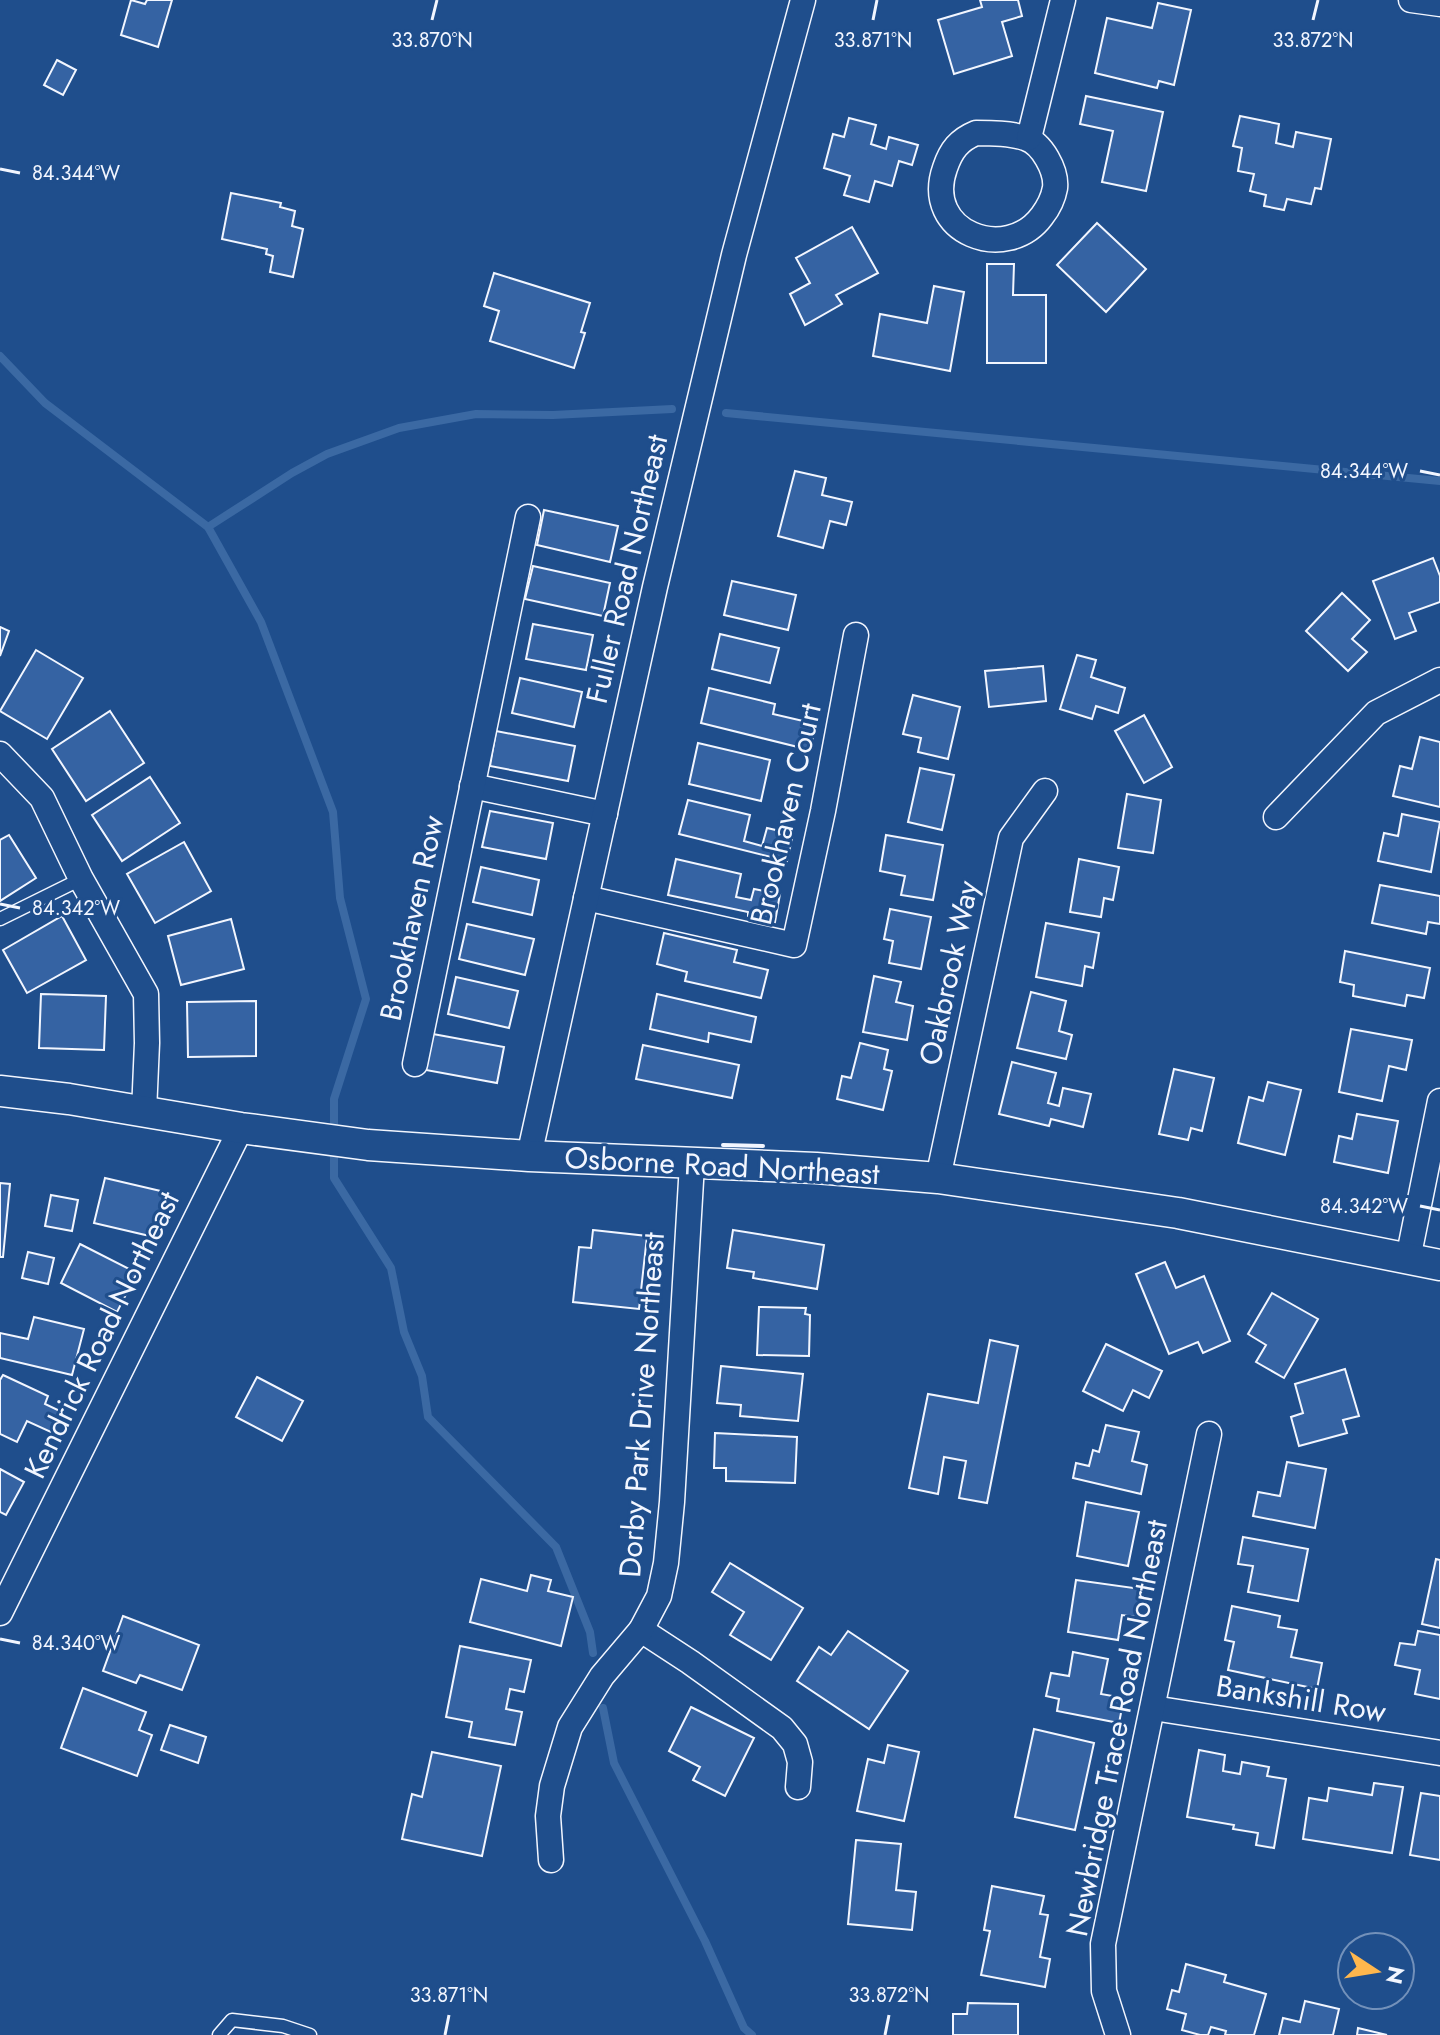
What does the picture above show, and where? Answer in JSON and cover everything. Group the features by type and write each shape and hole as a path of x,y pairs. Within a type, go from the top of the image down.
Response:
{"street":[{"name":"Fuller Road Northeast","path":"529,1156 655,587 734,255 803,0"},
{"path":"1029,138 1063,0"},
{"path":"1411,0 1440,4"},
{"path":"976,133 1029,138 1042,151 1055,185 1050,206 1038,221 1024,233 1000,240 972,235 952,223 943,207 940,187 953,148 976,133"},
{"name":"Brookhaven Row","path":"415,1064 528,517"},
{"name":"Brookhaven Court","path":"586,898 794,945 856,635"},
{"path":"1276,817 1376,713 1440,680"},
{"path":"0,754 42,798 81,879 146,994 144,1112"},
{"name":"Brookhaven Row","path":"472,786 605,814"},
{"name":"Oakbrook Way","path":"938,1178 1011,838 1045,791"},
{"name":"Osborne Road Northeast","path":"0,1091 368,1145 529,1156 816,1168 938,1178 1178,1213 1440,1265"},
{"path":"1408,1259 1440,1101"},
{"name":"Kendrick Road Northeast","path":"0,1613 255,1130"},
{"name":"Dorby Park Drive Northeast","path":"551,1860 548,1816 552,1786 570,1727 602,1676 641,1630 659,1596 666,1563 692,1164"},
{"name":"Newbridge Trace Road Northeast","path":"1118,2035 1104,1991 1103,1944 1209,1434"},
{"path":"641,1630 782,1728 795,1744 800,1762 798,1787"},
{"name":"Bankshill Row","path":"1153,1708 1440,1753"}],"lane":[{"path":"0,919 81,879"},
{"path":"219,2035 232,2020 283,2026 310,2035"}],"building":[{"path":"131,0 145,4 147,0 172,0 158,47 121,35"},
{"path":"980,0 1018,0 1022,16 1002,22 1012,56 954,74 938,20 982,7"},
{"path":"1158,3 1191,10 1174,85 1159,81 1157,88 1095,73 1107,18 1152,28"},
{"path":"57,60 76,70 63,95 44,85"},
{"path":"1086,96 1163,112 1146,191 1102,182 1113,131 1080,124"},
{"path":"1240,116 1279,124 1276,143 1293,147 1296,132 1331,139 1321,189 1315,188 1311,204 1287,199 1284,210 1264,206 1266,195 1250,191 1254,174 1238,171 1242,148 1233,146"},
{"path":"849,118 876,125 871,144 886,149 889,137 918,145 912,165 899,161 892,186 875,181 869,202 844,195 850,176 824,168 833,134 844,137"},
{"path":"231,193 281,203 280,207 295,211 292,226 303,229 293,277 270,272 273,256 266,254 267,249 222,239"},
{"path":"1097,223 1146,269 1106,312 1057,265"},
{"path":"852,227 878,273 836,295 842,304 805,325 790,294 810,283 796,258"},
{"path":"987,264 1014,264 1013,295 1046,295 1046,363 987,363"},
{"path":"494,273 590,303 574,368 490,341 499,311 484,306"},
{"path":"934,286 964,292 950,371 873,356 880,314 927,323"},
{"path":"795,471 826,478 822,495 852,502 846,525 830,521 823,548 778,536"},
{"path":"544,510 618,526 610,562 537,545"},
{"path":"1433,558 1440,576 1440,602 1409,613 1416,631 1395,639 1373,581"},
{"path":"533,566 610,583 603,616 525,599"},
{"path":"732,581 796,595 788,630 724,615"},
{"path":"1342,593 1370,620 1352,639 1367,652 1348,671 1306,631"},
{"path":"533,624 593,635 586,670 526,659"},
{"path":"0,627 9,631 0,656"},
{"path":"720,634 779,648 770,683 712,669"},
{"path":"36,650 83,678 47,739 0,711"},
{"path":"1077,655 1096,660 1091,677 1125,688 1118,713 1096,706 1092,719 1060,709"},
{"path":"1043,666 1046,701 989,707 985,671"},
{"path":"520,678 582,692 574,727 512,713"},
{"path":"709,688 775,704 773,714 816,724 810,750 701,723"},
{"path":"913,695 960,707 948,759 918,752 921,738 903,734"},
{"path":"110,711 144,763 86,801 52,749"},
{"path":"1144,715 1172,767 1144,783 1115,731"},
{"path":"496,731 575,746 568,781 490,766"},
{"path":"1420,737 1440,742 1440,807 1393,796 1400,766 1412,769"},
{"path":"698,743 770,760 761,801 689,784"},
{"path":"920,768 954,775 942,830 908,822"},
{"path":"150,777 180,823 122,861 92,815"},
{"path":"1127,794 1161,800 1153,853 1118,848"},
{"path":"688,800 750,815 744,841 762,846 767,828 793,834 787,861 679,834"},
{"path":"490,811 553,823 546,859 482,847"},
{"path":"1402,814 1440,822 1431,872 1378,861 1384,833 1398,836"},
{"path":"9,835 36,878 0,901 0,840"},
{"path":"886,835 943,845 933,900 901,895 905,876 880,871"},
{"path":"184,842 211,891 155,923 127,874"},
{"path":"676,859 741,874 736,897 751,900 754,889 780,894 775,922 748,916 748,912 668,895"},
{"path":"1079,859 1119,867 1113,900 1104,898 1101,917 1070,912"},
{"path":"481,867 539,880 532,915 473,902"},
{"path":"1380,885 1440,896 1440,924 1428,922 1426,934 1372,923"},
{"path":"890,909 931,917 921,969 889,963 893,941 884,939"},
{"path":"62,916 86,960 27,993 3,950"},
{"path":"231,919 244,969 181,985 168,936"},
{"path":"1046,923 1099,933 1093,968 1085,966 1082,986 1036,977"},
{"path":"467,924 534,939 525,975 459,959"},
{"path":"664,933 737,950 734,962 768,970 761,998 685,981 687,972 657,964"},
{"path":"1345,951 1430,968 1424,998 1407,995 1405,1006 1353,996 1354,985 1340,982"},
{"path":"874,976 901,982 896,1002 913,1006 907,1040 863,1032"},
{"path":"456,977 518,991 509,1028 448,1014"},
{"path":"1031,992 1066,1001 1059,1031 1072,1035 1066,1059 1017,1048"},
{"path":"41,994 106,996 104,1050 39,1048"},
{"path":"657,994 756,1017 751,1042 709,1033 708,1042 650,1029"},
{"path":"256,1001 256,1056 188,1057 187,1002"},
{"path":"1351,1029 1412,1040 1406,1070 1389,1066 1382,1101 1339,1092"},
{"path":"433,1034 504,1047 497,1083 426,1070"},
{"path":"860,1043 888,1050 884,1069 892,1071 883,1110 837,1099 842,1076 851,1078"},
{"path":"643,1045 739,1065 732,1098 636,1079"},
{"path":"1012,1062 1056,1073 1048,1103 1059,1106 1063,1088 1091,1094 1083,1127 1051,1119 1049,1126 999,1114"},
{"path":"1174,1069 1214,1078 1202,1131 1191,1128 1188,1140 1159,1134"},
{"path":"1268,1082 1301,1090 1285,1155 1238,1143 1249,1097 1263,1101"},
{"path":"1357,1114 1398,1121 1388,1173 1334,1162 1339,1136 1352,1139"},
{"path":"105,1178 165,1192 154,1237 94,1223"},
{"path":"0,1183 10,1184 3,1257 0,1257"},
{"path":"51,1195 78,1200 72,1231 45,1226"},
{"path":"593,1230 647,1236 639,1309 573,1302 579,1247 591,1248"},
{"path":"733,1230 824,1245 817,1289 753,1278 754,1272 727,1268"},
{"path":"80,1244 137,1273 117,1312 61,1283"},
{"path":"28,1252 54,1258 48,1284 22,1278"},
{"path":"1165,1262 1176,1288 1204,1276 1230,1341 1203,1353 1198,1342 1169,1354 1136,1274"},
{"path":"1272,1293 1318,1319 1284,1378 1256,1362 1266,1345 1248,1334"},
{"path":"759,1307 806,1308 805,1314 810,1315 809,1356 757,1355"},
{"path":"34,1317 84,1329 72,1375 0,1358 0,1333 28,1339"},
{"path":"990,1340 1018,1346 987,1503 959,1498 966,1461 944,1457 938,1494 909,1488 928,1394 978,1403"},
{"path":"1106,1344 1162,1371 1149,1398 1133,1390 1123,1411 1083,1391"},
{"path":"721,1366 803,1374 798,1421 740,1416 741,1405 717,1403"},
{"path":"1345,1369 1359,1416 1343,1420 1347,1433 1299,1446 1291,1417 1303,1413 1295,1384"},
{"path":"3,1375 48,1396 45,1404 62,1412 53,1433 27,1421 17,1442 0,1434 0,1380"},
{"path":"257,1377 303,1401 282,1441 236,1417"},
{"path":"1106,1425 1139,1432 1132,1461 1147,1465 1141,1494 1073,1478 1076,1463 1089,1466 1093,1450 1099,1452"},
{"path":"715,1433 797,1437 795,1483 726,1481 726,1468 714,1468"},
{"path":"1287,1462 1326,1469 1315,1528 1253,1516 1258,1492 1280,1496"},
{"path":"0,1469 24,1482 6,1515 0,1512"},
{"path":"1086,1502 1139,1512 1128,1566 1077,1556"},
{"path":"1243,1537 1308,1549 1298,1601 1248,1592 1253,1566 1238,1564"},
{"path":"1436,1559 1440,1560 1440,1628 1422,1624"},
{"path":"730,1563 803,1608 771,1660 730,1635 744,1612 712,1592"},
{"path":"531,1575 551,1580 548,1591 573,1597 561,1646 470,1622 481,1579 527,1591"},
{"path":"1076,1580 1141,1589 1137,1617 1122,1615 1118,1640 1068,1632"},
{"path":"1232,1606 1280,1616 1278,1627 1297,1630 1291,1657 1322,1663 1317,1689 1228,1670 1234,1642 1225,1640"},
{"path":"123,1616 199,1645 182,1690 140,1675 136,1683 103,1671"},
{"path":"848,1631 908,1671 869,1729 797,1681 819,1647 831,1655"},
{"path":"1418,1631 1440,1635 1440,1699 1415,1694 1420,1670 1395,1665 1400,1643 1415,1645"},
{"path":"460,1646 531,1660 524,1692 510,1689 506,1709 522,1712 515,1745 469,1737 472,1722 446,1717"},
{"path":"1073,1652 1108,1659 1101,1694 1124,1698 1119,1723 1057,1711 1059,1699 1046,1696 1051,1673 1069,1676"},
{"path":"83,1688 146,1712 139,1730 152,1735 137,1776 61,1748"},
{"path":"691,1707 754,1738 725,1796 693,1780 700,1767 669,1751"},
{"path":"170,1725 206,1737 198,1763 161,1750"},
{"path":"1034,1729 1094,1743 1075,1830 1015,1817"},
{"path":"888,1745 919,1752 904,1821 857,1811 868,1759 884,1763"},
{"path":"1199,1750 1225,1755 1223,1771 1240,1774 1242,1762 1269,1767 1267,1776 1286,1779 1274,1848 1256,1845 1258,1833 1233,1829 1234,1825 1187,1817"},
{"path":"432,1752 501,1766 482,1856 402,1839 412,1794 422,1797"},
{"path":"1374,1783 1403,1787 1392,1853 1303,1839 1309,1798 1327,1801 1329,1788 1372,1795"},
{"path":"1421,1793 1440,1796 1440,1860 1410,1855"},
{"path":"856,1840 901,1844 896,1890 916,1892 912,1930 848,1924"},
{"path":"992,1886 1044,1896 1040,1914 1048,1915 1040,1957 1050,1959 1045,1987 981,1975 990,1931 984,1930"},
{"path":"1186,1964 1226,1975 1224,1982 1266,1994 1254,2035 1225,2035 1226,2031 1211,2027 1208,2035 1182,2030 1186,2014 1167,2009 1172,1990 1179,1992"},
{"path":"1305,2001 1339,2011 1333,2035 1279,2035 1283,2018 1300,2022"},
{"path":"968,2003 1018,2004 1018,2035 953,2035 953,2014 967,2014"},
{"path":"1358,2028 1387,2035 1357,2035"}],"waterway":[{"path":"0,356 45,403 208,527 261,622 333,812 340,898 366,999 334,1099 334,1178 391,1268 404,1332 422,1376 428,1417 556,1547 590,1632 593,1653"},
{"path":"208,527 327,454 399,428 476,414 553,415 672,409"},
{"path":"726,413 1440,481"},
{"path":"603,1708 614,1763 705,1941 744,2028 752,2035"}],"wall":[{"path":"723,1145 763,1146"}]}
